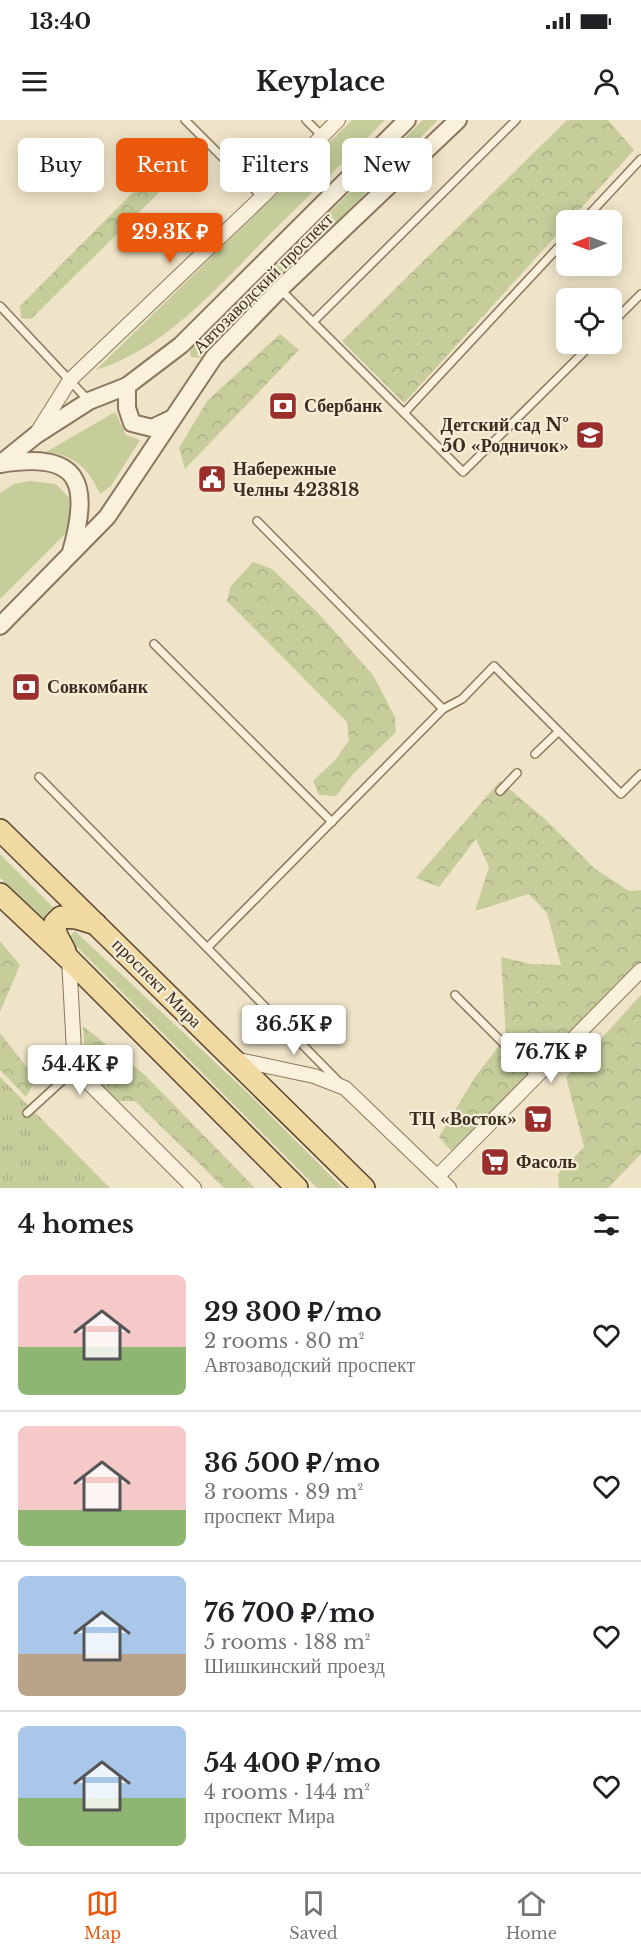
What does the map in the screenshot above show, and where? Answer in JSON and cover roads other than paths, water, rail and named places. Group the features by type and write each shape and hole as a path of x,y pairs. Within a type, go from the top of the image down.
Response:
{"main road":[{"name":"проспект Мира","path":"0,830 364,1188"},
{"path":"0,894 69,958 297,1188"},
{"path":"69,958 56,934 55,923 62,917 76,918 99,925"}],"street":[{"path":"36,435 70,380 262,197 338,120"},
{"name":"Автозаводский проспект","path":"0,464 36,435 89,401 127,386 181,345 407,120"},
{"name":"Автозаводский проспект","path":"0,626 107,517 214,357 280,289 458,120"},
{"path":"127,386 127,408 132,423 152,428 173,418"},
{"path":"0,464 45,460 62,466 76,480 81,497 81,519 70,556"},
{"path":"69,958 75,1069 194,1188"},
{"path":"438,1176 641,970"},
{"path":"233,1059 314,1076 345,1088 449,1188"}],"lane":[{"path":"185,120 262,197"},
{"path":"306,120 322,136"},
{"path":"313,322 516,120"},
{"path":"593,210 641,159"},
{"path":"404,413 556,250"},
{"path":"280,289 463,472 582,354"},
{"path":"622,313 641,294"},
{"path":"0,306 89,401"},
{"path":"256,521 443,709"},
{"path":"154,644 332,822"},
{"path":"208,947 443,709 462,699 494,666 621,794 641,774"},
{"path":"535,754 558,732"},
{"path":"500,790 517,773"},
{"path":"39,777 345,1088"},
{"path":"455,995 536,1076"},
{"path":"27,1113 75,1069"}],"place":[{"name":"Сбербанк","path":"283,406"},
{"name":"Детский сад № 50 «Родничок»","path":"590,435"},
{"name":"Набережные Челны 423818","path":"212,479"},
{"name":"Совкомбанк","path":"26,687"},
{"name":"ТЦ «Восток»","path":"538,1119"},
{"name":"Фасоль","path":"495,1162"}]}
